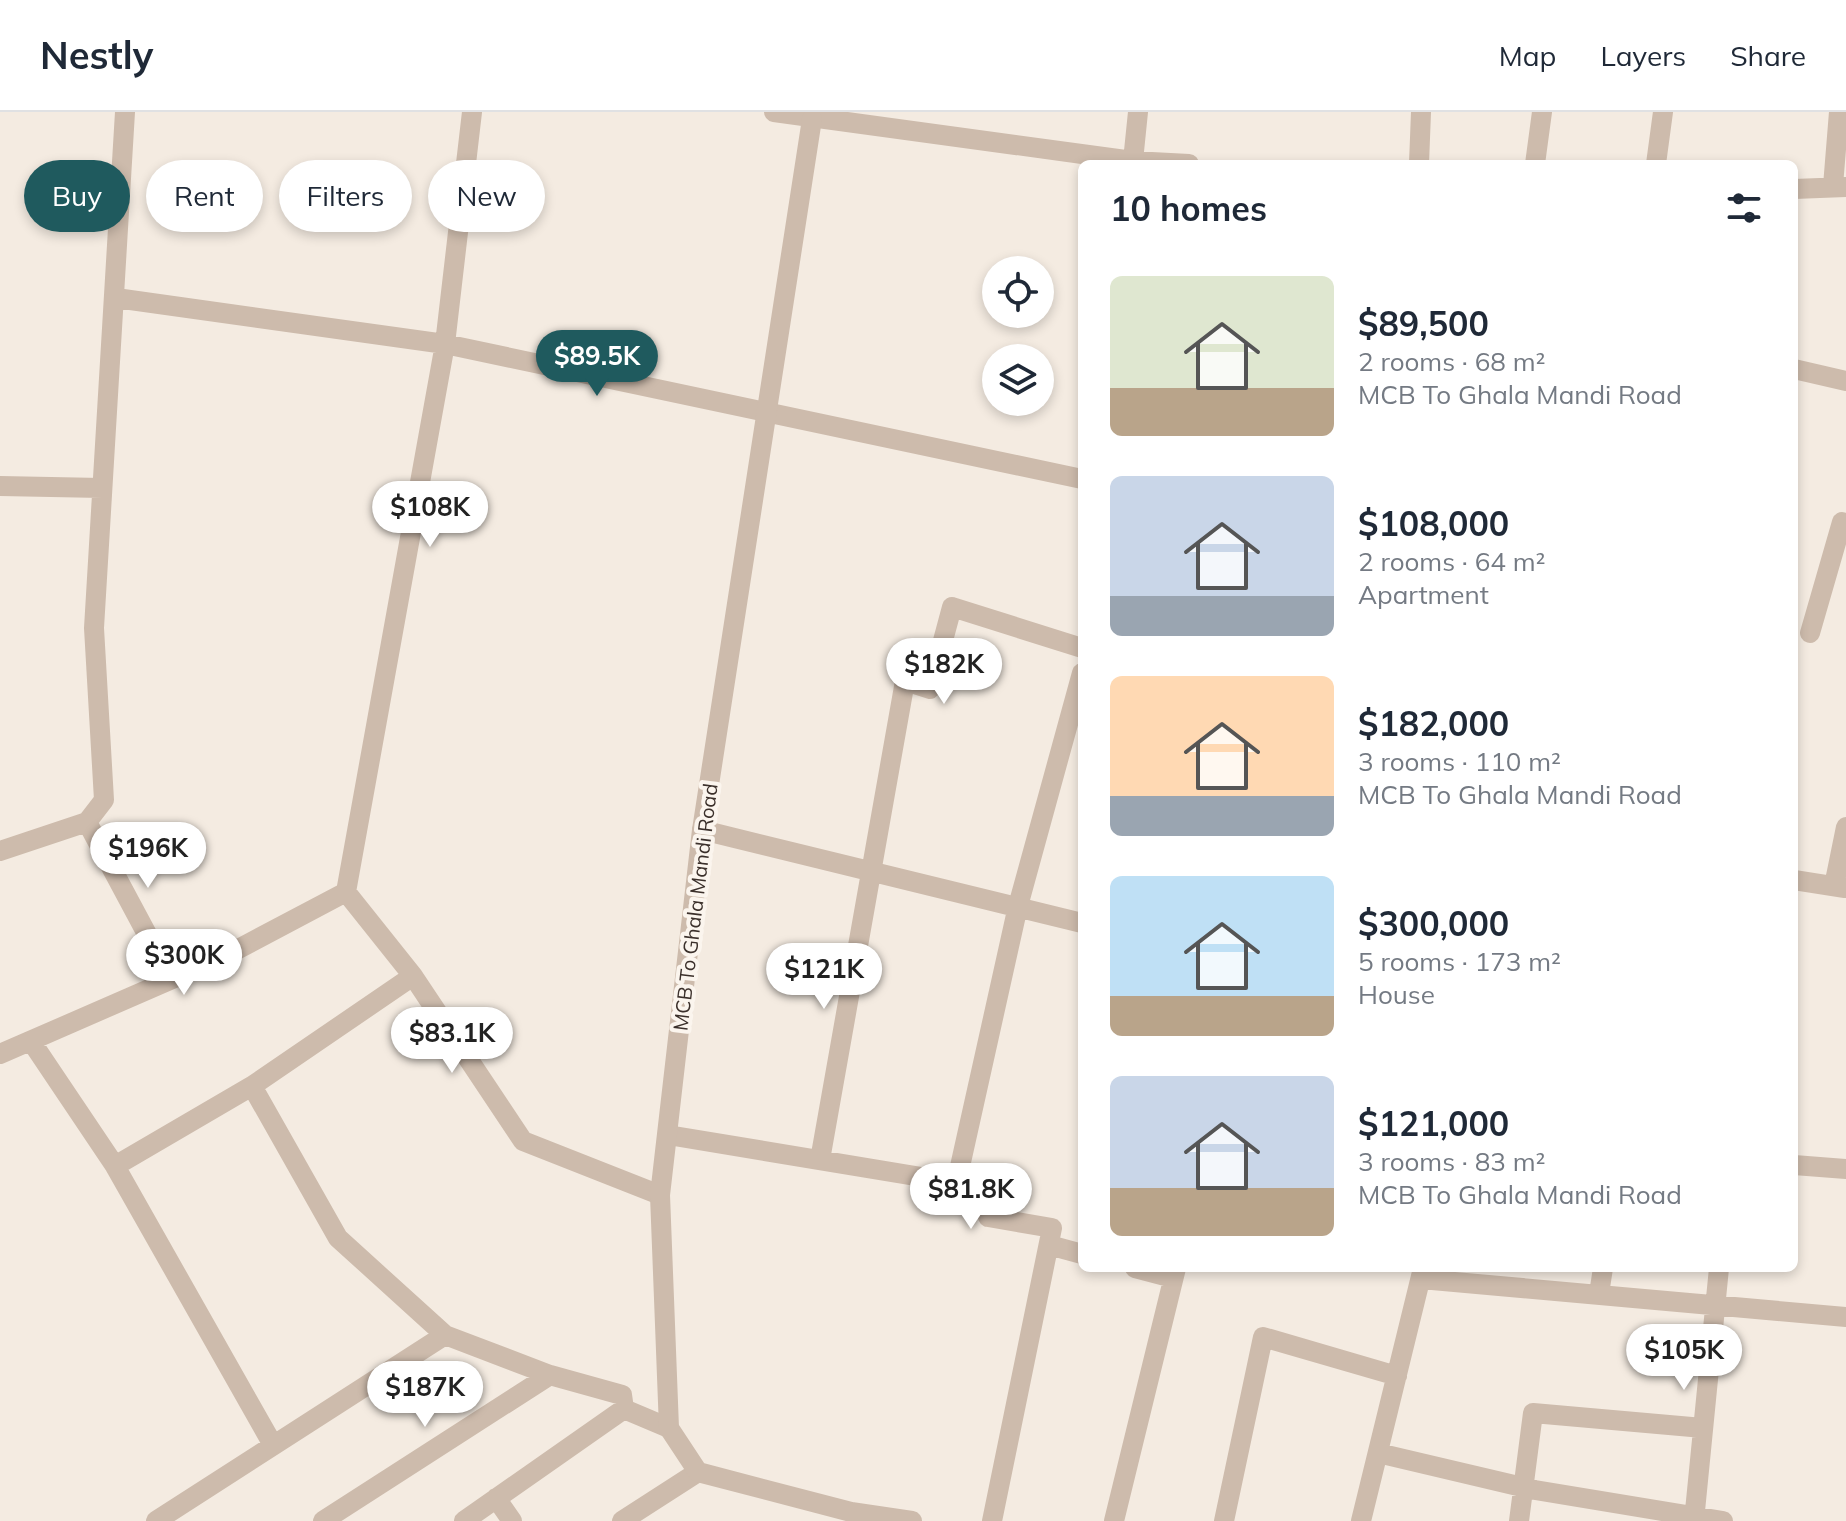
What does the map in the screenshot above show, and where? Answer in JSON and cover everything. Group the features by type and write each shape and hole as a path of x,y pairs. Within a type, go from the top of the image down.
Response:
{"street":[{"path":"0,851 87,822 104,800 94,628 125,112"},
{"path":"472,112 445,344 346,892 413,976 523,1141 660,1195"},
{"path":"774,112 812,119 877,119 1127,160"},
{"path":"1133,160 1138,112"},
{"path":"1419,160 1421,112"},
{"path":"1536,160 1542,112"},
{"path":"1657,160 1663,112"},
{"path":"1798,189 1840,187 1839,112"},
{"name":"MCB To Ghala Mandi Road","path":"669,1428 660,1195 702,830 770,412 812,119"},
{"path":"116,298 445,344 1078,478"},
{"path":"1798,370 1846,381"},
{"path":"0,486 102,488"},
{"path":"1810,633 1845,521"},
{"path":"820,1160 905,681 930,689 952,607 1078,647"},
{"path":"957,1180 1018,906 1078,688"},
{"path":"87,822 171,979"},
{"path":"1798,881 1840,887 1846,827"},
{"path":"702,830 1078,922"},
{"path":"0,1054 225,956 346,892"},
{"path":"115,1166 252,1086 413,976"},
{"path":"31,1041 115,1166 273,1445"},
{"path":"252,1086 338,1238 445,1335 550,1375 622,1395 624,1409"},
{"path":"668,1135 957,1180 1000,1190 988,1217 1052,1228 992,1521"},
{"path":"1798,1165 1846,1169"},
{"path":"1049,1245 1078,1253"},
{"path":"1599,1294 1602,1272"},
{"path":"1694,1519 1718,1272"},
{"path":"1114,1521 1175,1273"},
{"path":"1361,1521 1422,1274 1846,1317"},
{"path":"156,1521 445,1335"},
{"path":"1224,1521 1263,1337 1397,1376"},
{"path":"323,1521 550,1375"},
{"path":"624,1409 669,1428 698,1472 849,1516 912,1521"},
{"path":"464,1521 624,1409"},
{"path":"1519,1521 1533,1413 1703,1428"},
{"path":"1378,1453 1523,1487 1694,1519 1723,1521"},
{"path":"622,1521 698,1472"},
{"path":"496,1498 512,1521"}]}
